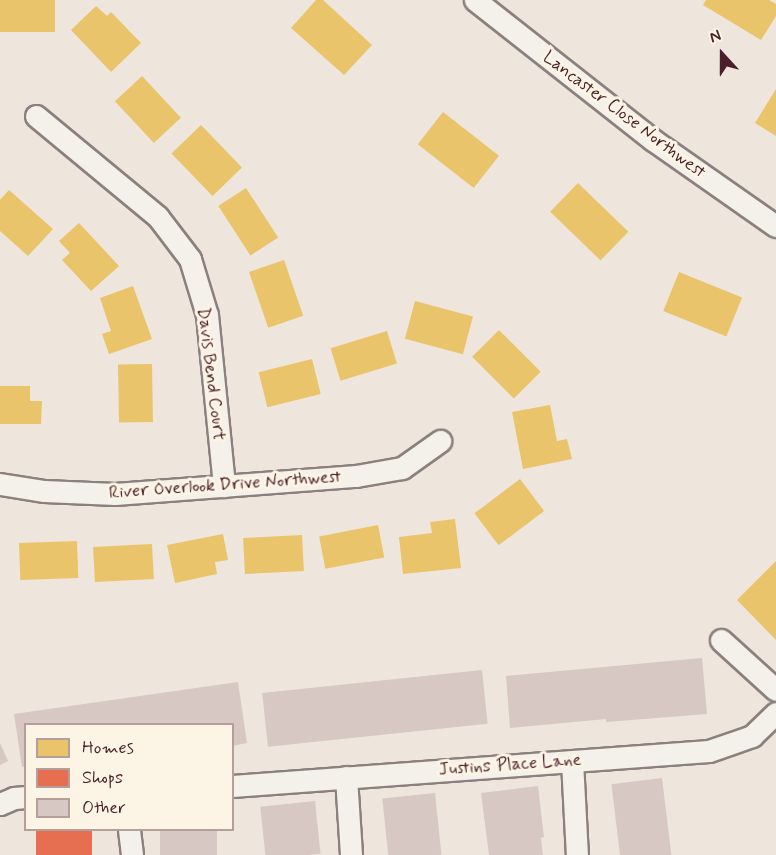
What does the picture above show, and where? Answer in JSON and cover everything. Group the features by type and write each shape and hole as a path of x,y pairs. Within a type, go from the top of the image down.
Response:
{"street":[{"name":"Lancaster Close Northwest","path":"476,0 653,140 776,226"},
{"name":"Davis Bend Court","path":"36,116 158,217 190,259 207,315 224,486"},
{"name":"River Overlook Drive Northwest","path":"0,484 44,490 115,494 356,476 402,468 440,441"},
{"path":"721,640 776,690"},
{"name":"Justins Place Lane","path":"234,786 709,751 752,736 776,713"},
{"path":"572,760 577,855"},
{"path":"346,777 351,855"},
{"path":"0,804 14,798 24,798"},
{"path":"129,831 132,855"}],"building: Homes":[{"path":"0,0 55,0 55,32 0,32"},
{"path":"316,0 323,0 372,45 344,75 291,28"},
{"path":"706,0 769,0 776,4 776,16 761,40 703,5"},
{"path":"96,6 107,16 111,12 141,43 111,72 71,30"},
{"path":"142,76 181,118 154,143 115,101"},
{"path":"776,89 776,136 755,123"},
{"path":"443,112 499,156 474,188 418,144"},
{"path":"201,125 242,167 212,196 172,153"},
{"path":"578,183 628,232 601,260 550,212"},
{"path":"246,188 278,237 250,255 218,206"},
{"path":"9,190 53,229 28,256 0,231 0,200"},
{"path":"79,223 119,266 91,291 62,260 70,253 59,241"},
{"path":"284,260 303,316 268,328 249,272"},
{"path":"679,272 742,297 726,336 663,311"},
{"path":"133,286 152,339 109,354 102,334 111,331 100,298"},
{"path":"415,301 473,317 463,354 405,339"},
{"path":"499,330 541,372 514,399 472,357"},
{"path":"387,331 397,364 341,381 331,348"},
{"path":"312,359 321,394 267,407 259,372"},
{"path":"152,364 153,422 119,423 118,365"},
{"path":"0,386 30,386 30,401 42,401 41,424 0,424"},
{"path":"550,405 557,441 567,439 572,459 523,469 512,412"},
{"path":"520,479 544,511 499,545 474,513"},
{"path":"455,519 461,568 403,574 399,537 432,533 430,522"},
{"path":"378,525 384,557 325,569 319,536"},
{"path":"223,534 228,560 215,562 217,574 175,583 167,545"},
{"path":"302,535 304,571 245,574 243,538"},
{"path":"77,541 78,578 20,580 19,543"},
{"path":"152,544 154,579 95,582 93,547"},
{"path":"776,561 776,640 737,600"}],"building: Shops":[{"path":"36,831 92,831 92,855 36,855"}],"building: Other":[{"path":"702,658 707,714 606,722 606,719 510,728 506,676"},
{"path":"482,670 488,724 268,747 262,693"},
{"path":"238,682 247,743 234,746 234,723 24,723 24,766 22,767 14,714"},
{"path":"0,743 8,761 0,765"},
{"path":"662,778 671,855 620,855 611,784"},
{"path":"538,786 544,837 541,838 543,855 489,855 481,793"},
{"path":"435,793 441,855 388,855 382,799"},
{"path":"315,801 321,854 265,855 260,807"},
{"path":"160,831 217,831 217,855 160,855"}]}
